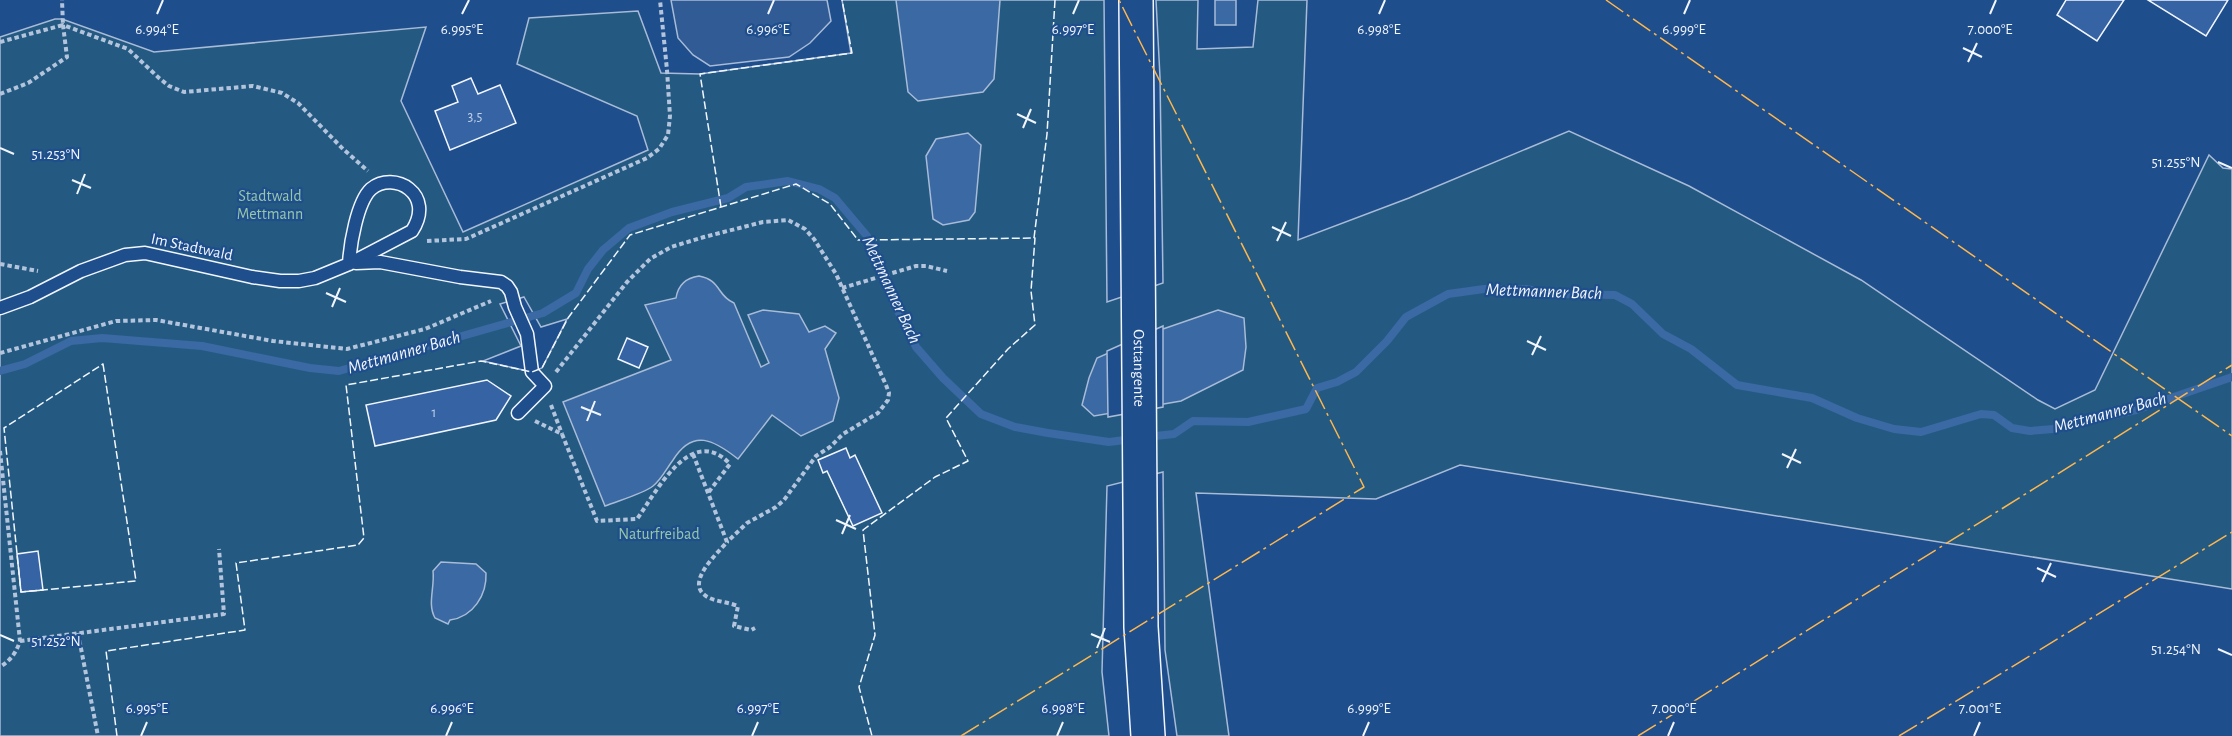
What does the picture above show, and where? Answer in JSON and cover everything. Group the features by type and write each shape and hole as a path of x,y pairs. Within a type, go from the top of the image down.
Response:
{"main road":[{"name":"Osttangente","path":"1136,0 1140,555 1142,650 1148,736"}],"lane":[{"path":"406,235 412,231 419,218 419,200 409,189 391,183 382,183 374,187 364,200 353,234 349,264 380,262 501,282 511,292 527,334 532,372 544,386 518,413"},
{"name":"Im Stadtwald","path":"0,308 30,297 81,271 125,255 145,253 280,281 315,278 349,264 406,235"}],"path":[{"path":"0,94 28,83 67,57 62,0"},
{"path":"406,235 432,242 466,239 647,158 660,149 668,135 670,116 668,70 660,0"},
{"path":"0,42 63,25 128,49 169,86 184,92 253,86 282,93 298,103 343,149 382,183"},
{"path":"708,493 730,464 715,452 705,450 677,463 638,519 597,521 544,386 627,282 650,259 671,247 763,222 788,220 805,228 814,239 842,288 889,393 888,400 878,413 843,434 830,447 816,456 784,500 747,523 702,570 699,577 700,585 706,595 738,606 734,626 751,630 755,628"},
{"path":"0,264 43,272 62,281"},
{"path":"842,288 905,269 926,266 947,271"},
{"path":"0,353 126,320 156,320 273,341 347,349 425,329 511,292"},
{"path":"518,413 562,434"},
{"path":"0,451 20,640 17,652 0,667"},
{"path":"693,454 727,542"},
{"path":"20,640 224,614 219,549"},
{"path":"78,633 98,736"}],"green space":[{"path":"842,0 1104,0 1107,302 1163,283 1160,77 1156,0 1198,0 1197,49 1253,47 1258,0 1307,0 1298,240 1409,198 1569,131 1689,186 1861,280 2038,400 2055,409 2095,390 2209,155 2223,168 2232,169 2232,589 1460,465 1376,499 1196,493 1229,736 1177,736 1165,650 1163,472 1107,486 1102,672 1109,736 0,736 0,37 55,19 62,19 154,52 426,27 401,101 463,232 648,150 637,116 517,64 529,18 638,11 661,73 700,74 851,53","holes":["524,297 541,327 567,319 542,368 532,372 483,361 521,346 500,304"]}],"shaded area":[{"path":"671,0 827,0 831,21 810,43 789,57 710,66 693,55 678,38"},
{"path":"896,0 1000,0 994,79 983,92 918,101 908,92"},
{"path":"1215,0 1236,0 1236,25 1215,25"},
{"path":"968,133 981,145 975,212 969,220 943,225 933,219 926,156 936,139"},
{"path":"699,276 715,284 724,296 734,303 761,367 769,363 748,315 763,310 799,314 809,332 825,326 836,333 825,349 839,398 833,421 801,436 772,415 738,459 712,443 704,440 696,441 681,450 649,489 605,506 563,402 671,360 645,305 676,298 678,289 683,283"},
{"path":"1218,310 1244,318 1246,347 1243,370 1181,401 1094,416 1082,405 1097,358 1163,329"},
{"path":"441,562 476,564 486,573 484,589 477,604 472,610 450,620 448,624 435,618 431,601 433,571"}],"pier":[{"path":"1163,326 1163,407 1108,417 1107,351"}],"building":[{"path":"2066,0 2124,0 2097,41 2057,15"},
{"path":"2148,0 2228,0 2206,36"},
{"path":"471,78 478,94 500,85 516,123 450,150 435,111 458,102 452,86"},
{"path":"627,338 648,347 639,368 618,359"},
{"path":"487,380 511,396 496,420 375,446 366,405"},
{"path":"846,448 850,458 855,455 882,513 853,526 827,471 823,473 818,460"},
{"path":"38,551 43,590 21,592 17,554"}],"waterway":[{"name":"Mettmanner Bach","path":"0,371 25,364 71,341 102,338 202,346 310,368 339,371 543,313 576,293 588,269 603,250 629,228 672,212 728,198 746,187 788,181 819,189 835,198 867,236 889,293 916,347 943,378 981,414 1015,427 1048,433 1109,442 1133,439"},
{"name":"Mettmanner Bach","path":"1146,437 1174,434 1193,421 1248,422 1306,409 1317,388 1337,382 1356,372 1387,341 1406,317 1448,294 1484,289 1526,289 1555,294 1615,295 1632,304 1663,334 1691,349 1737,385 1812,398 1857,418 1894,429 1921,432 1981,414 1994,415 2012,428 2030,431 2053,429 2136,410 2232,377"}],"fence":[{"path":"721,207 700,74 852,53 842,0"},
{"path":"1034,238 1047,134 1055,0"},
{"path":"117,736 106,651 245,630 236,563 358,545 364,538 346,385 481,361 532,372 542,368 568,318 630,235 796,184 830,204 858,240 1035,238 1031,291 1035,325 1008,349 946,418 968,461 935,477 863,530 875,635 859,687 872,736"},
{"path":"103,364 136,581 21,592 4,428 103,364"}],"power":[{"path":"961,736 1364,487 1119,0"},
{"path":"1606,0 2232,436"},
{"path":"1638,736 2232,365"},
{"path":"1899,736 2232,532"}],"park label":[{"name":"Stadtwald Mettmann","path":"270,205"},
{"name":"Naturfreibad","path":"659,534"}]}
